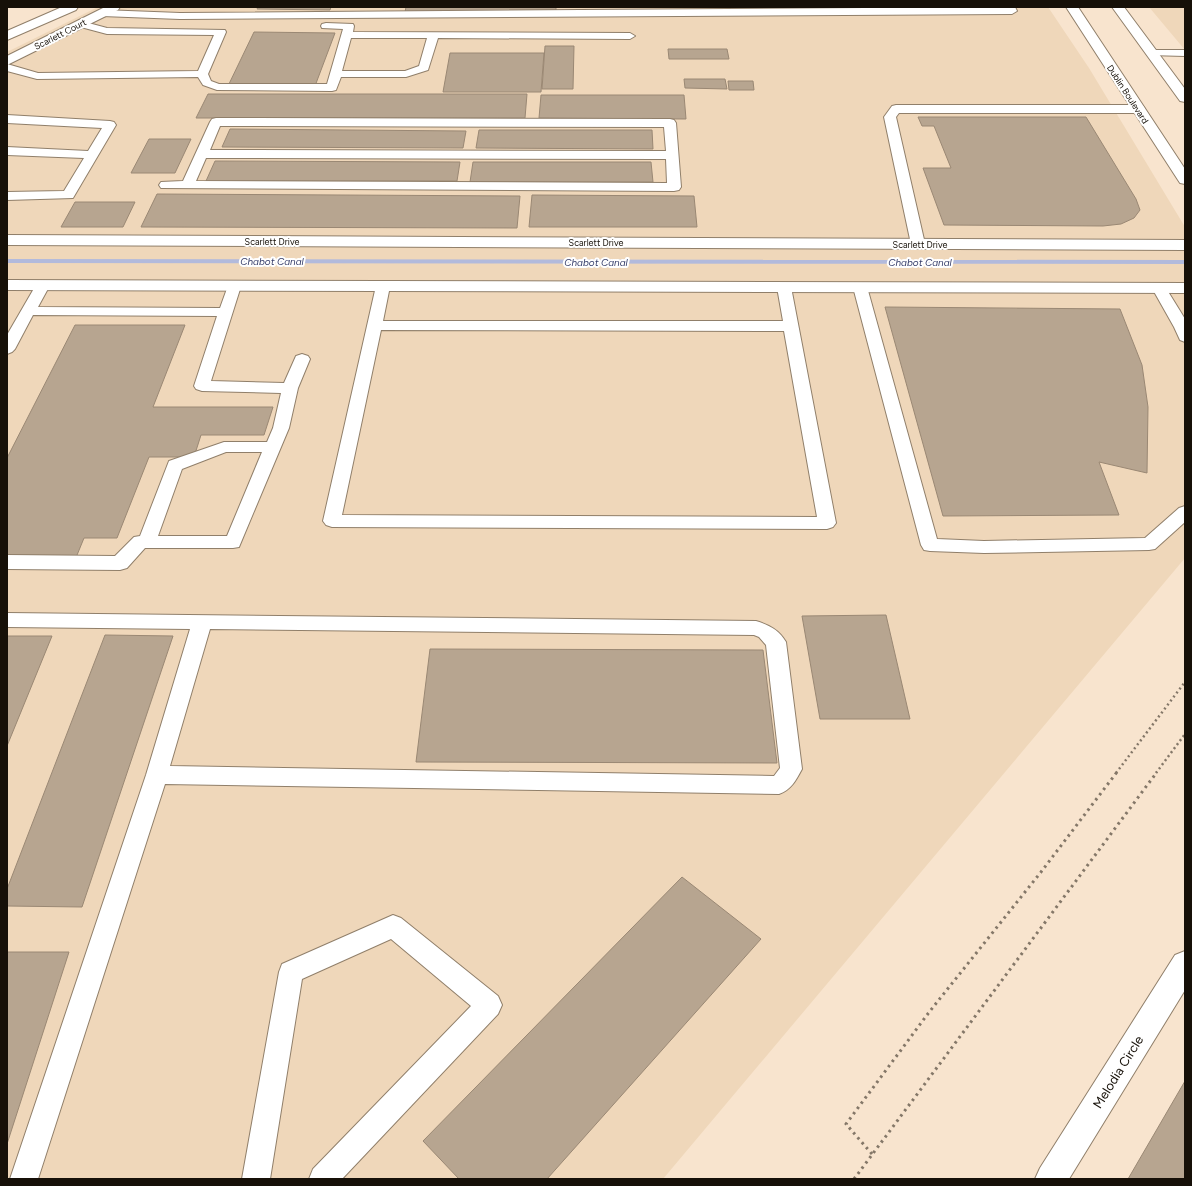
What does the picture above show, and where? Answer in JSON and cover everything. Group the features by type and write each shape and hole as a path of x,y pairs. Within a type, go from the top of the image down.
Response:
{"main road":[{"path":"7,36 72,7"},
{"name":"Scarlett Court","path":"7,61 114,7"},
{"name":"Dublin Boulevard","path":"1072,7 1185,180"},
{"path":"1118,7 1185,98"},
{"name":"Scarlett Drive","path":"7,240 1185,245"},
{"path":"7,285 1185,288"},
{"name":"Melodia Circle","path":"1051,1179 1185,964"}],"lane":[{"path":"102,13 180,16 383,11 1012,11 1010,7"},
{"path":"81,24 107,32 221,32 234,29"},
{"path":"202,74 207,83 217,87 332,88 348,26 248,26"},
{"path":"202,74 221,32"},
{"path":"346,35 630,36"},
{"path":"335,74 406,74 424,68 433,35"},
{"path":"1152,53 1185,53"},
{"path":"7,67 37,76 202,74"},
{"path":"918,244 890,117 896,109 1139,110"},
{"path":"7,118 110,125 68,195 7,196"},
{"path":"166,185 674,187 670,123 216,122 188,185"},
{"path":"7,151 92,155"},
{"path":"202,154 672,155"},
{"path":"7,349 43,285"},
{"path":"234,286 202,386 290,388"},
{"path":"383,286 332,521 827,523 784,287"},
{"path":"860,287 930,545 984,547 1149,544 1185,512"},
{"path":"1159,288 1182,327 1185,337"},
{"path":"29,311 225,312"},
{"path":"374,325 791,326"},
{"path":"7,562 120,563 140,542 233,542 281,428 290,388 302,359"},
{"path":"147,542 176,465 224,447 273,447"},
{"path":"7,620 756,628 766,632 776,642 791,769 779,785 157,775"},
{"path":"24,1179 157,775 202,622"},
{"path":"256,1179 291,972 393,926 488,1005 323,1179"}],"path":[{"path":"872,1154 846,1124 930,1011 1041,872 1185,682"},
{"path":"854,1179 1185,734"}],"shaded area":[{"path":"98,7 1048,7 1089,68 1185,227 1185,558 663,1179 7,1179 7,52"},
{"path":"1149,7 1185,7 1185,50"}],"building":[{"path":"258,7 331,7 330,10 257,9"},
{"path":"406,7 556,7 556,11 405,12"},
{"path":"254,32 335,33 315,86 228,86"},
{"path":"545,46 574,46 573,89 542,89"},
{"path":"668,49 727,49 729,59 669,59"},
{"path":"450,53 544,53 541,92 443,92"},
{"path":"684,79 725,79 727,89 685,88"},
{"path":"728,81 753,81 754,90 729,90"},
{"path":"208,94 527,94 525,118 196,118"},
{"path":"541,95 684,95 686,119 539,118"},
{"path":"918,117 1086,117 1136,199 1140,210 1134,218 1121,224 1103,226 944,225 923,168 951,168 934,126 922,126"},
{"path":"230,129 466,131 463,148 222,147"},
{"path":"479,130 652,130 653,149 476,148"},
{"path":"149,139 191,139 175,173 131,173"},
{"path":"215,161 460,162 457,181 206,181"},
{"path":"473,162 651,162 653,182 470,182"},
{"path":"157,194 520,196 517,228 141,227"},
{"path":"532,195 694,196 697,227 529,227"},
{"path":"75,202 135,202 123,227 61,227"},
{"path":"885,307 1120,309 1142,365 1148,407 1147,473 1099,462 1119,515 943,516"},
{"path":"75,325 185,325 153,407 273,407 264,435 201,435 194,457 149,457 117,538 84,538 75,560 7,560 7,458"},
{"path":"886,615 910,719 820,719 802,616"},
{"path":"105,635 173,636 82,907 7,906 7,889"},
{"path":"7,636 52,636 7,746"},
{"path":"430,649 763,650 777,763 416,762"},
{"path":"682,877 761,939 547,1179 459,1179 423,1141"},
{"path":"7,952 69,952 7,1144"},
{"path":"1185,1081 1185,1179 1128,1179"}],"waterway":[{"name":"Chabot Canal","path":"7,261 1185,262"}]}
